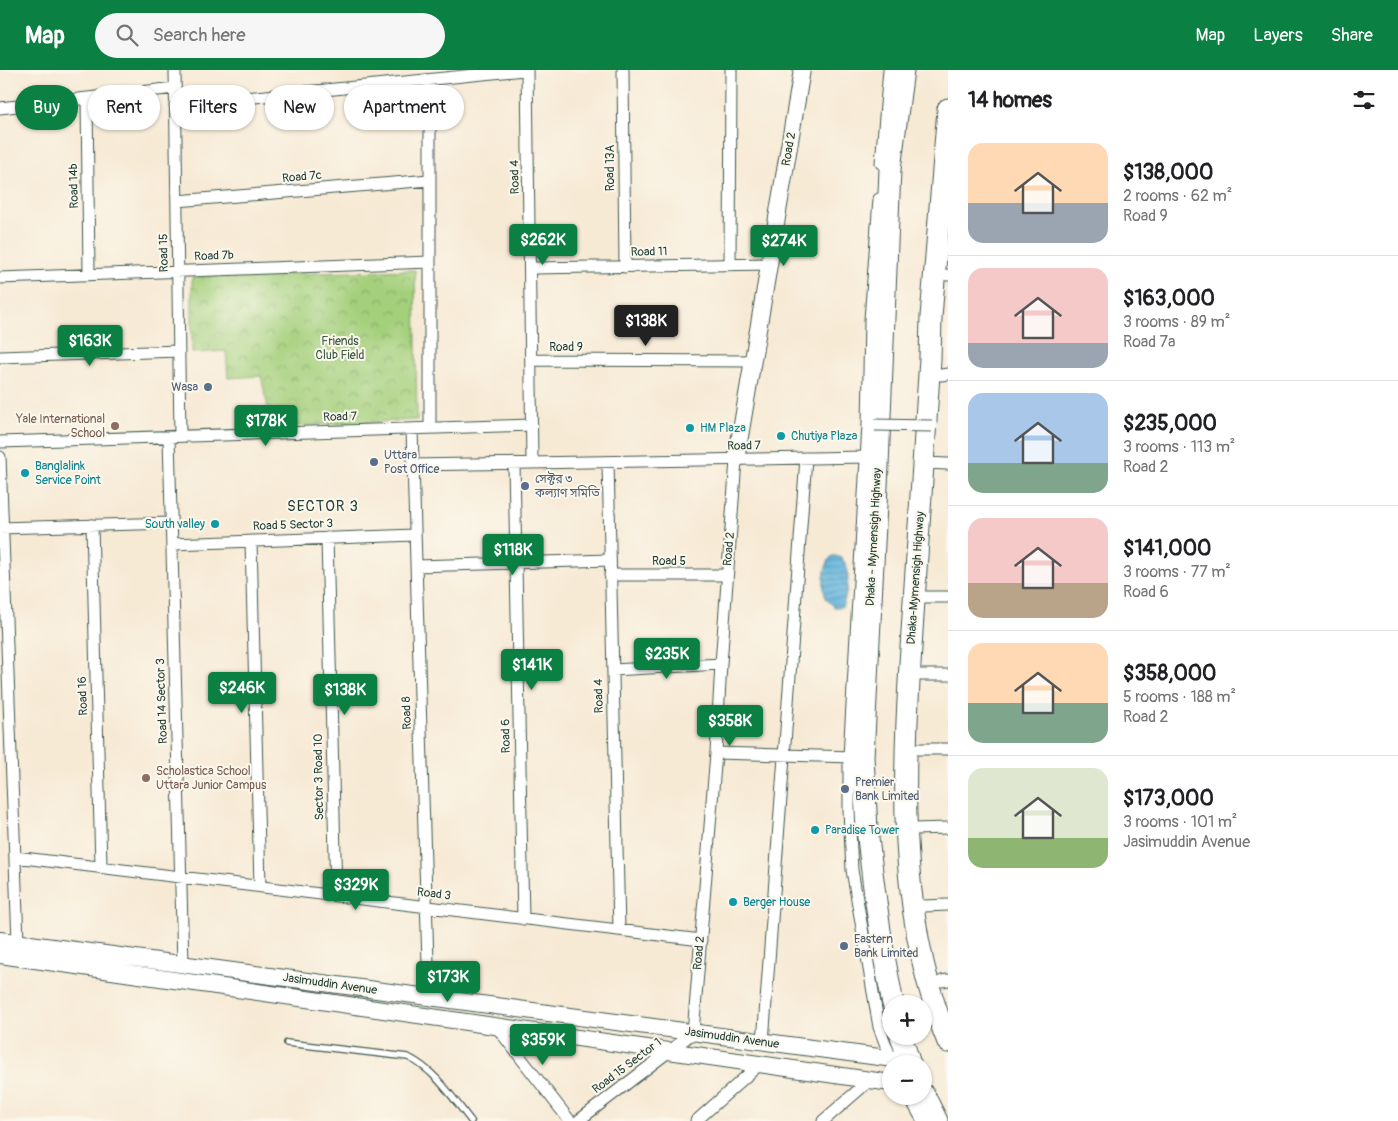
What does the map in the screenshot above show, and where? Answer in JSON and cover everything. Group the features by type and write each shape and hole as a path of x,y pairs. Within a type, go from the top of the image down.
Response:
{"highway":[{"name":"Dhaka - Mymensigh Highway","path":"891,995 856,757 878,466 890,169 903,70"},
{"name":"Dhaka-Mymensigh Highway","path":"948,109 930,317 910,670 907,759 907,848 922,966 948,1042"},
{"path":"932,1025 934,1024 936,1009"},
{"path":"929,1105 937,1121"},
{"path":"944,1121 948,1114"}],"street":[{"name":"Road 15","path":"175,70 175,85"},
{"path":"255,97 526,70"},
{"name":"Road 4","path":"526,70 532,463"},
{"name":"Road 13A","path":"623,70 624,267"},
{"path":"730,265 731,70"},
{"name":"Road 2","path":"693,1032 716,753 720,664 736,460 802,70"},
{"path":"889,70 870,320 856,757 849,810 852,870 879,1027 897,1055"},
{"path":"430,80 430,428"},
{"path":"0,108 170,89"},
{"name":"Road 14b","path":"87,98 89,274"},
{"name":"Road 15","path":"175,436 179,351 176,130"},
{"name":"Road 7c","path":"177,201 430,180"},
{"name":"Road 7b","path":"0,278 430,262"},
{"name":"Road 11","path":"530,267 769,264"},
{"path":"0,357 179,351"},
{"name":"Road 9","path":"531,358 533,360 753,361"},
{"name":"Road 7","path":"0,442 532,425"},
{"path":"876,425 932,426"},
{"name":"Road 8","path":"412,429 429,997"},
{"name":"Road 14 Sector 3","path":"175,436 171,523 183,964"},
{"path":"0,457 3,620 18,950"},
{"name":"Road 7","path":"413,465 866,457"},
{"path":"763,1042 806,458"},
{"name":"Road 4","path":"608,462 619,930"},
{"name":"Road 6","path":"514,463 524,918"},
{"path":"923,463 948,464"},
{"path":"1,528 171,523"},
{"name":"Road 16","path":"92,525 101,866"},
{"name":"Road 5 Sector 3","path":"172,544 415,534"},
{"name":"Sector 3 Road 10","path":"327,538 336,895"},
{"path":"251,541 260,886"},
{"path":"416,566 610,560"},
{"name":"Road 5","path":"610,575 727,575"},
{"path":"922,597 948,597"},
{"path":"612,670 720,664"},
{"path":"920,675 948,675"},
{"path":"918,749 948,749"},
{"path":"716,753 856,757"},
{"path":"913,829 948,828"},
{"name":"Road 3","path":"15,856 701,940"},
{"path":"924,906 948,905"},
{"name":"Jasimuddin Avenue","path":"0,940 18,950 496,1026 882,1082"},
{"name":"Jasimuddin Avenue","path":"0,955 18,950 183,964 882,1059"},
{"path":"496,1026 570,1121"},
{"name":"Road 15 Sector 1","path":"578,1121 671,1051 693,1032"},
{"path":"696,1121 760,1064"},
{"path":"823,1121 870,1080"},
{"path":"914,1105 923,1121"}],"lane":[{"path":"287,1043 408,1057 420,1063 437,1078 471,1121"}],"green space":[{"name":"Friends Club Field","path":"415,270 417,420 272,427 261,376 228,378 226,351 192,353 192,277"}],"water":[{"path":"832,556 839,557 844,561 847,568 848,585 842,607 834,607 824,594 825,570"}],"place":[{"name":"Wasa","path":"208,387"},
{"name":"Yale International School","path":"115,426"},
{"name":"HM Plaza","path":"690,428"},
{"name":"Chutiya Plaza","path":"781,436"},
{"name":"Uttara Post Office","path":"374,462"},
{"name":"Banglalink Service Point","path":"25,473"},
{"name":"সেক্টর ৩ কল্যাণ সমিতি","path":"525,486"},
{"name":"South valley","path":"215,524"},
{"name":"Scholastica School Uttara Junior Campus","path":"146,778"},
{"name":"Premier Bank Limited","path":"845,789"},
{"name":"Paradise Tower","path":"815,830"},
{"name":"Berger House","path":"733,902"},
{"name":"Eastern Bank Limited","path":"844,946"}],"district":[{"name":"SECTOR 3","path":"323,506"}]}
